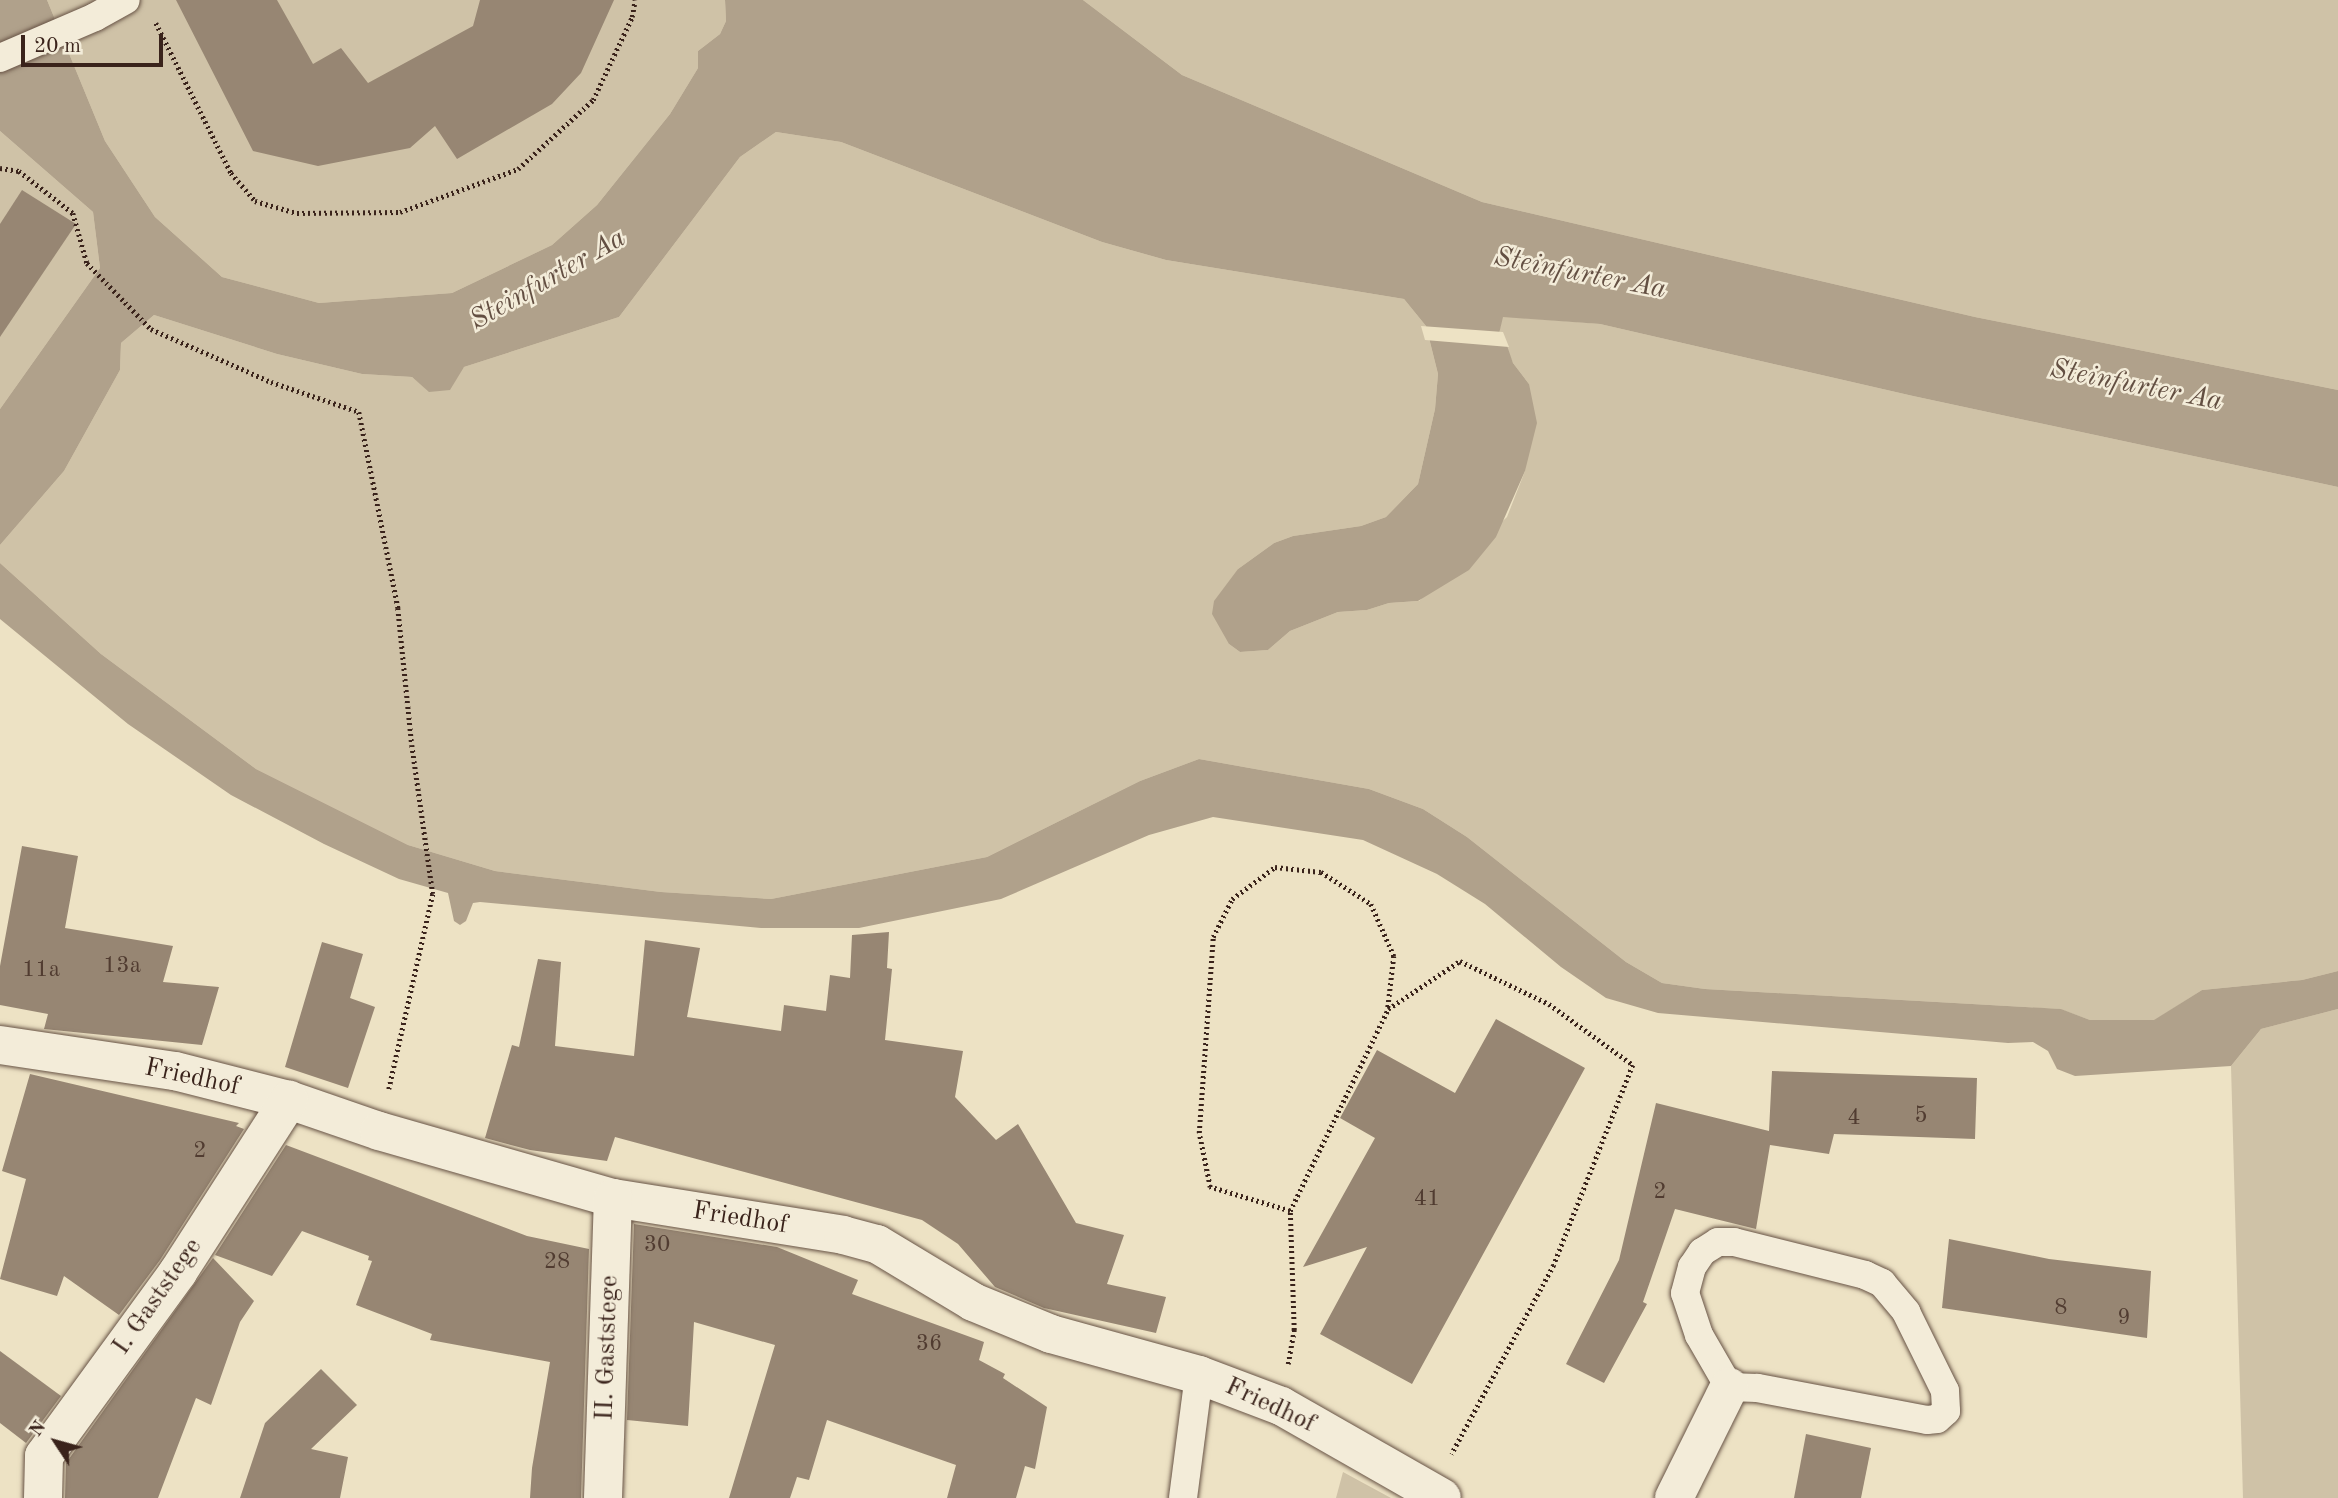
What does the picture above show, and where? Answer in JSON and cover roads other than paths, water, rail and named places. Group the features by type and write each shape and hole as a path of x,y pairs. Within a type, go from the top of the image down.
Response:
{"street":[{"name":"Friedhof","path":"0,1045 175,1071 289,1100 379,1131 612,1198 843,1235 877,1244 973,1302 1038,1329 1199,1375 1281,1406 1436,1495"},
{"name":"I. Gaststege","path":"43,1498 44,1456 178,1272 289,1100"},
{"name":"II. Gaststege","path":"603,1498 612,1198"},
{"path":"1674,1498 1729,1387"}],"lane":[{"path":"0,58 95,17 126,0"},
{"path":"1718,1242 1734,1242 1852,1271 1882,1283 1906,1312 1947,1402 1945,1411 1937,1419 1927,1420 1757,1388 1729,1387 1699,1335 1685,1293 1692,1267 1702,1252 1718,1242"},
{"path":"1183,1498 1199,1375"}],"water":[{"name":"Steinfurter Aa","path":"0,0 47,0 105,141 155,217 222,277 319,303 452,293 552,245 597,205 670,114 698,68 698,51 720,34 726,21 725,0 1083,0 1182,75 1482,202 1975,317 2338,390 2338,487 1913,396 1600,324 1503,317 1499,334 1504,337 1513,363 1529,384 1537,423 1525,471 1496,537 1469,570 1418,601 1338,612 1290,631 1268,650 1240,652 1229,644 1212,614 1214,601 1238,569 1274,543 1293,536 1361,526 1386,517 1418,484 1435,409 1438,374 1426,326 1404,299 1166,260 1102,242 841,142 776,132 740,157 619,317 464,367 450,390 429,392 412,377 362,374 277,354 154,315 121,343 120,370 64,471 0,545 0,409 100,268 93,212 0,131"},
{"path":"0,563 101,654 256,769 408,845 495,871 661,892 771,899 987,857 1140,781 1199,759 1369,789 1423,809 1467,837 1626,962 1662,983 1705,989 2061,1009 2090,1020 2154,1020 2202,990 2302,980 2338,971 2338,1009 2261,1029 2231,1066 2075,1076 2057,1069 2048,1051 2033,1042 2008,1043 1658,1013 1606,998 1561,967 1485,904 1437,874 1363,840 1213,817 1149,835 1001,899 859,928 761,928 480,902 473,903 466,921 460,925 454,921 448,893 399,879 324,844 231,795 128,724 0,619"}]}
